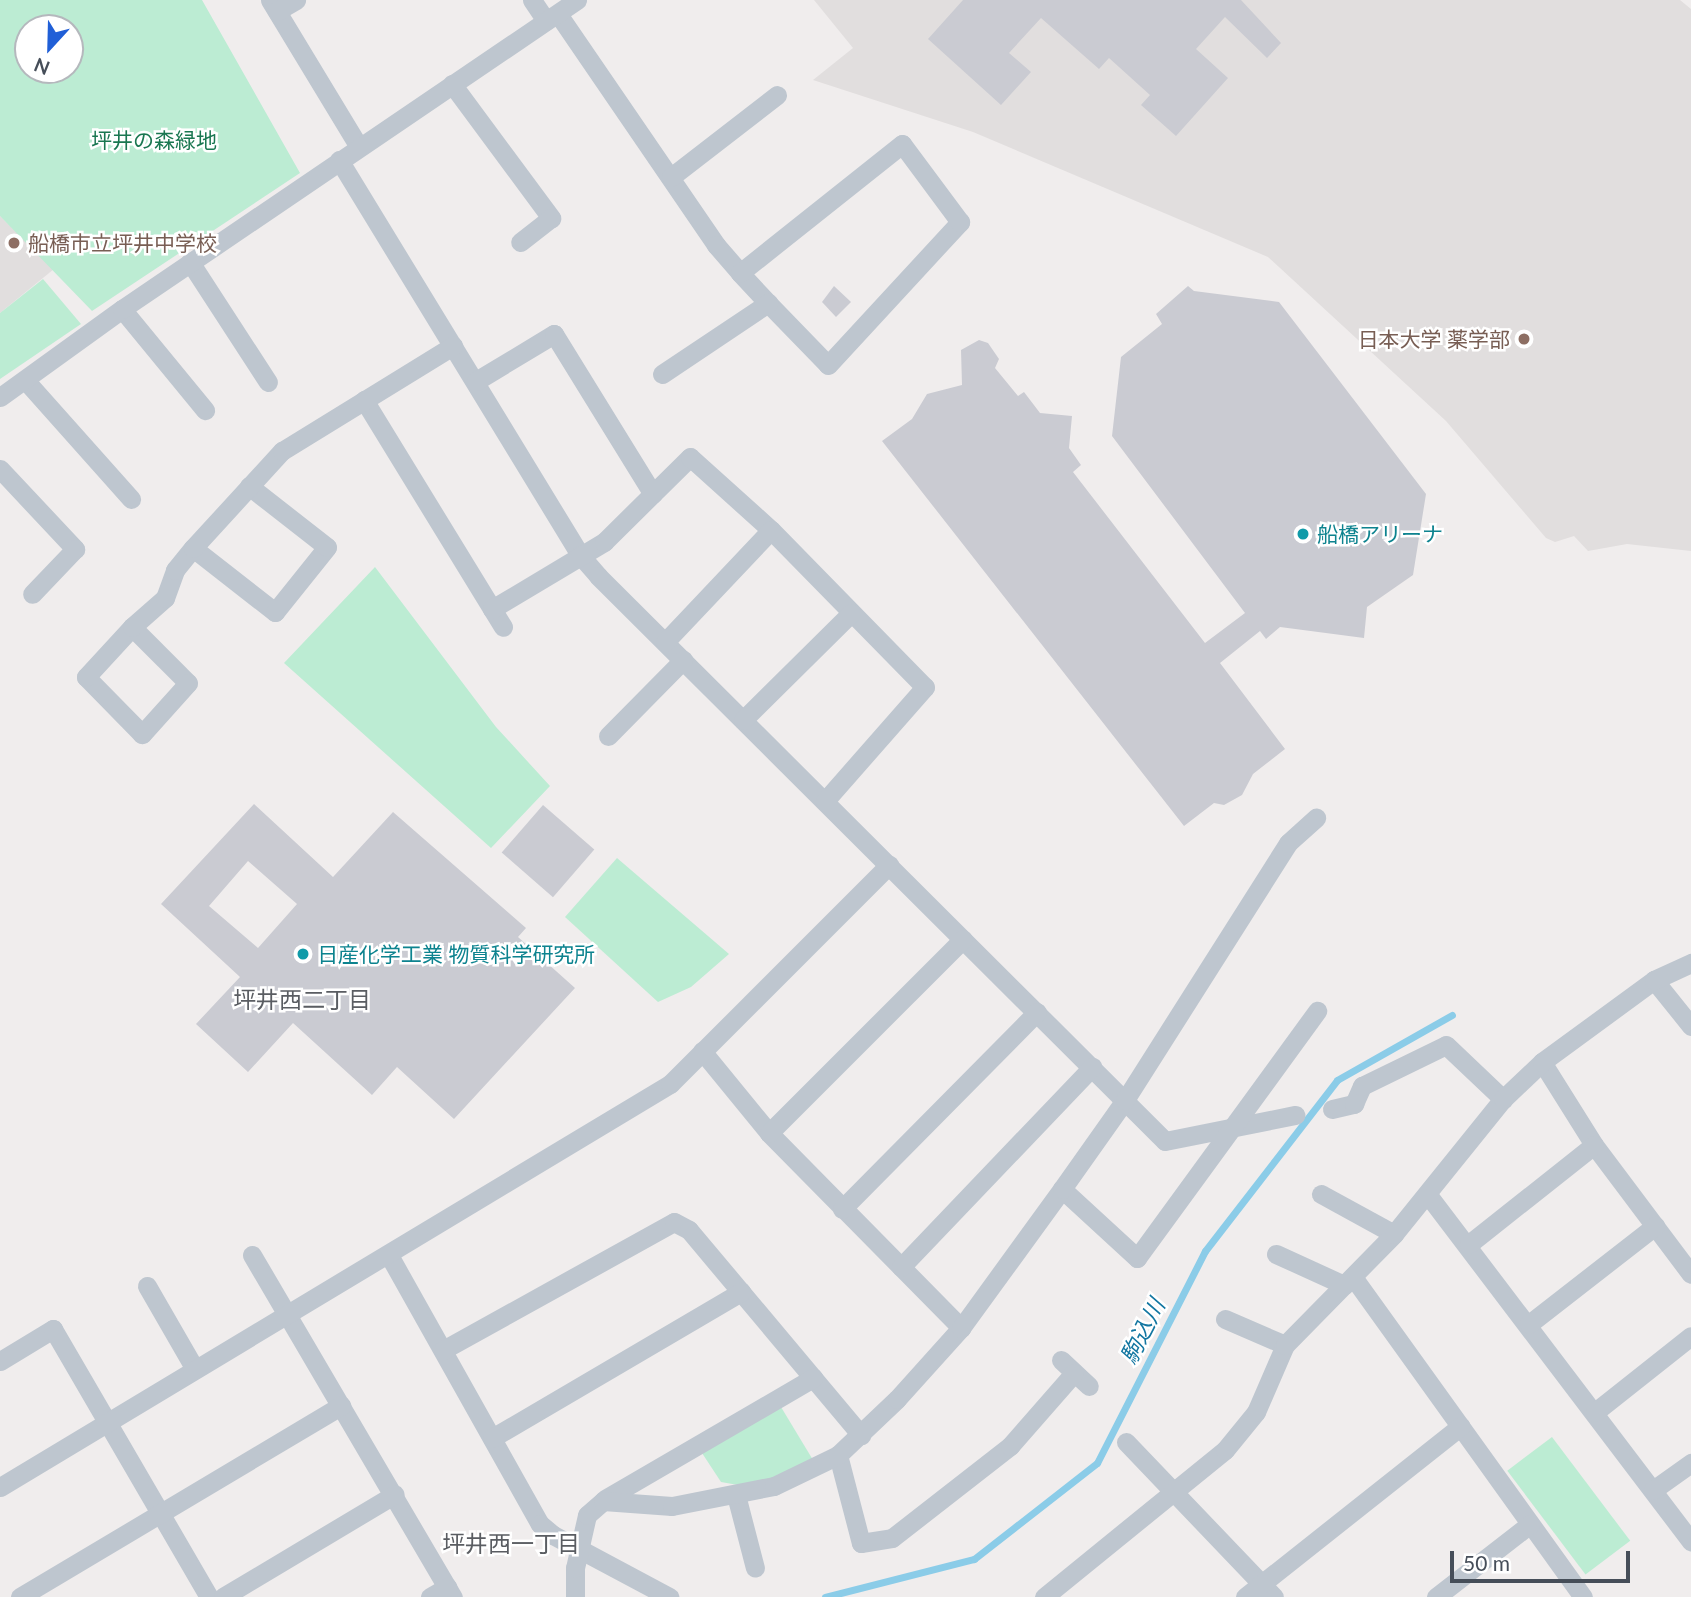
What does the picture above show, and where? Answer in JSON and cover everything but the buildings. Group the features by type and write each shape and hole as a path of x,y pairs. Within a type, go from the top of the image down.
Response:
{"street":[{"path":"296,0 274,6 359,147"},
{"path":"532,0 552,18 740,273 828,365 960,222 902,144 740,273"},
{"path":"0,397 190,262 577,0"},
{"path":"452,84 551,218 520,242"},
{"path":"671,177 777,95"},
{"path":"339,160 580,555 743,720 1166,1141 1295,1115"},
{"path":"190,262 268,382"},
{"path":"662,374 768,303"},
{"path":"122,309 205,410"},
{"path":"475,381 554,334 653,494"},
{"path":"132,628 188,683 142,734 86,677 132,628 165,598 175,570 192,548 282,452 453,345"},
{"path":"26,381 131,499"},
{"path":"364,400 503,627"},
{"path":"492,609 604,542 690,457 771,530 925,687 825,801"},
{"path":"0,469 75,550 32,594"},
{"path":"192,548 275,612 327,547 249,486"},
{"path":"665,642 771,530"},
{"path":"743,720 851,614"},
{"path":"608,736 683,660"},
{"path":"603,1501 672,1506 736,1495 814,1470 838,1455 861,1435 961,1328 1125,1100 1288,843 1316,818"},
{"path":"0,1487 286,1315 390,1256 670,1084 889,865"},
{"path":"769,1133 963,939"},
{"path":"1044,1597 1225,1450 1256,1412 1285,1345 1394,1234 1503,1099 1542,1062 1654,980 1691,963"},
{"path":"1654,980 1691,1026"},
{"path":"1062,1189 1137,1258 1317,1011"},
{"path":"842,1209 1037,1012"},
{"path":"1332,1109 1354,1104 1362,1086 1446,1045 1503,1099"},
{"path":"702,1051 769,1133 961,1328"},
{"path":"1542,1062 1594,1145 1691,1274"},
{"path":"901,1267 1092,1067"},
{"path":"1469,1244 1594,1145"},
{"path":"1321,1194 1394,1234"},
{"path":"1428,1195 1469,1244 1691,1541"},
{"path":"443,1350 674,1222 688,1230 861,1435"},
{"path":"1529,1324 1655,1226"},
{"path":"1276,1254 1348,1281 1461,1426 1583,1597"},
{"path":"252,1255 396,1494 443,1594"},
{"path":"390,1256 540,1524 553,1535 580,1546 669,1597"},
{"path":"147,1286 195,1369"},
{"path":"492,1438 741,1292"},
{"path":"1225,1319 1285,1345"},
{"path":"0,1361 53,1329 158,1515 208,1597"},
{"path":"1595,1412 1691,1336"},
{"path":"838,1455 861,1543 892,1538 1010,1446 1075,1373"},
{"path":"575,1597 580,1546 587,1515 603,1501 813,1378"},
{"path":"20,1597 341,1406"},
{"path":"1245,1597 1268,1590 1461,1426"},
{"path":"1126,1442 1172,1493 1268,1590"},
{"path":"1653,1490 1691,1463"},
{"path":"223,1597 396,1494"},
{"path":"736,1495 755,1567"},
{"path":"1436,1597 1531,1524"}],"shaded area":[{"name":"日本大学 薬学部","path":"814,0 1680,0 1691,9 1691,551 1627,544 1588,551 1574,536 1555,542 1546,538 1446,421 1268,257 973,132 813,80 853,48"},
{"name":"船橋市立坪井中学校","path":"0,216 54,269 0,313"}],"green space":[{"name":"坪井の森緑地","path":"0,0 202,0 300,173 92,311 0,216"},
{"path":"43,279 81,324 0,379 0,313"},
{"path":"375,567 496,727 550,786 491,848 284,663"},
{"path":"617,858 729,954 691,987 658,1002 565,917"},
{"path":"781,1407 813,1460 772,1479 738,1485 721,1482 702,1453"},
{"path":"1552,1437 1630,1541 1586,1575 1507,1471"}],"waterway":[{"name":"駒込川","path":"825,1597 974,1559 1097,1463 1205,1251 1337,1080 1452,1015"}],"place":[{"name":"船橋市立坪井中学校","path":"14,243"},
{"name":"日本大学 薬学部","path":"1524,339"},
{"name":"船橋アリーナ","path":"1303,534"},
{"name":"日産化学工業 物質科学研究所","path":"303,954"}],"district":[{"name":"坪井西二丁目","path":"302,999"},
{"name":"坪井西一丁目","path":"511,1543"}]}
